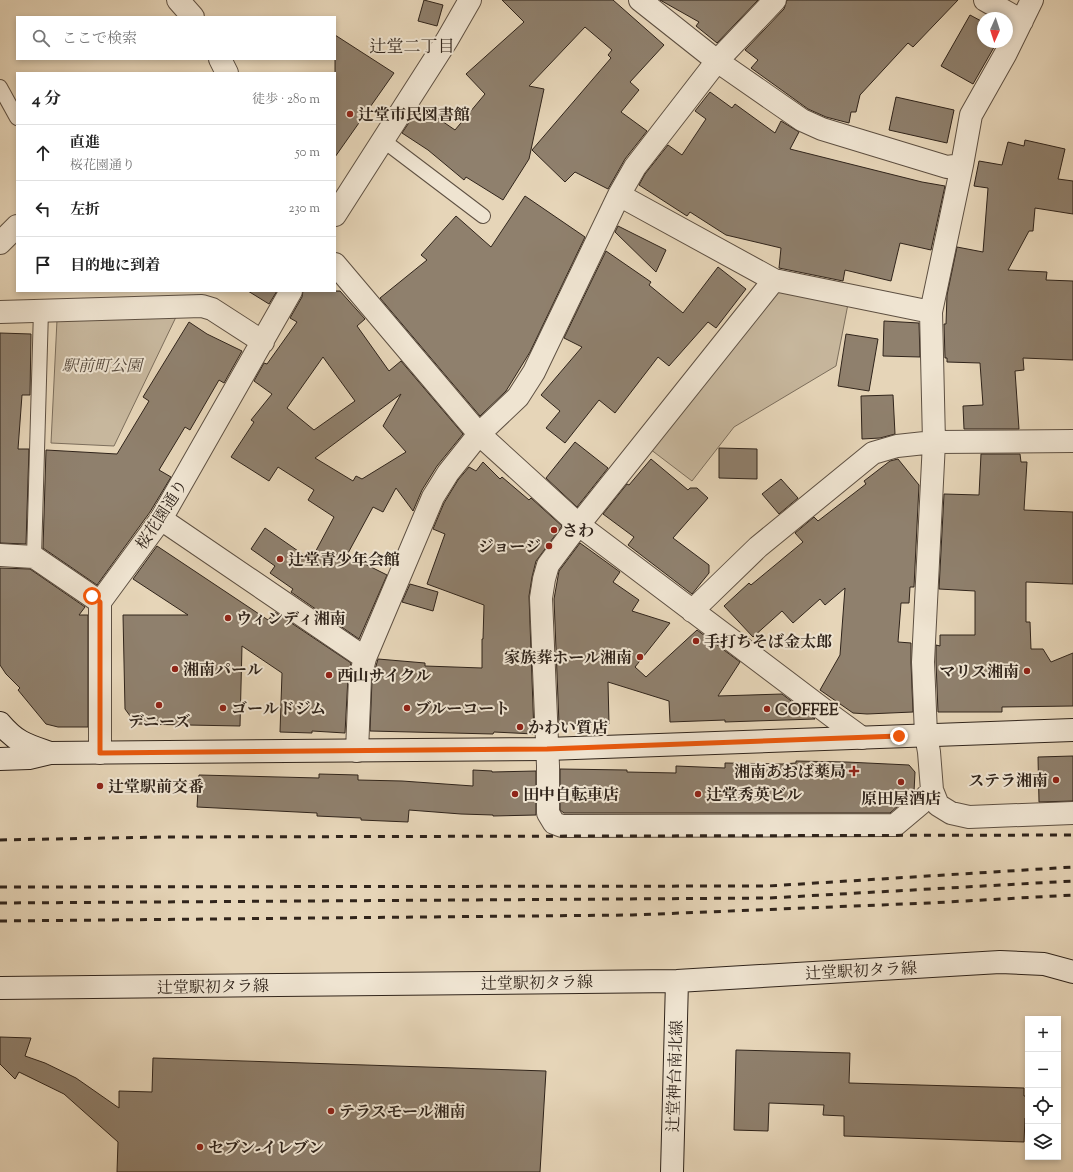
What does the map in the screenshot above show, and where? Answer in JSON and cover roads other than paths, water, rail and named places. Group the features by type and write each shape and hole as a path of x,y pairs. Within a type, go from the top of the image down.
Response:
{"street":[{"path":"178,0 192,16"},
{"path":"336,213 384,141 470,0"},
{"path":"640,0 717,61 802,120 822,129 948,167 962,165"},
{"path":"357,751 360,678 364,658 433,497 448,473 479,434 518,397 534,372 619,195 635,167 717,61 775,0"},
{"path":"985,0 1022,21"},
{"path":"1032,0 1006,53 972,115 931,312 934,442 923,662 926,735 932,790 938,805 951,814 969,817 1073,813"},
{"path":"619,195 774,280 931,312"},
{"path":"0,243 16,227"},
{"path":"336,265 479,434 579,525 836,720 862,738"},
{"path":"774,280 548,565 541,598 548,813 554,823 562,826 895,825 920,804 932,790"},
{"name":"桜花園通り","path":"100,602 162,519 263,342 289,292"},
{"path":"0,312 202,306 212,309 263,342"},
{"path":"692,611 758,547 873,453 897,446 934,442 1073,441"},
{"path":"162,519 364,658"},
{"path":"0,555 34,556 100,602 100,753"},
{"path":"0,723 8,733 22,743 50,753"},
{"path":"0,759 29,758 50,753 547,749 1073,730"},
{"name":"辻堂駅初タラ線","path":"0,988 677,981 1000,962 1044,964 1073,972"},
{"name":"辻堂神台南北線","path":"672,1172 677,981"}],"lane":[{"path":"0,87 16,116"},
{"path":"384,141 483,216"},
{"path":"34,556 41,310"}],"railway":[{"path":"0,840 163,837 1073,835"},
{"path":"0,887 768,886 1073,867"},
{"path":"0,903 769,898 1073,881"},
{"path":"0,921 632,915 929,903 1073,895"}],"place":[{"name":"辻堂市民図書館","path":"350,114"},
{"name":"さわ","path":"554,530"},
{"name":"ジョージ","path":"549,546"},
{"name":"辻堂青少年会館","path":"280,559"},
{"name":"ウィンディ湘南","path":"228,618"},
{"name":"手打ちそば金太郎","path":"696,641"},
{"name":"家族葬ホール湘南","path":"640,657"},
{"name":"湘南パール","path":"175,669"},
{"name":"マリス湘南","path":"1027,671"},
{"name":"西山サイクル","path":"329,675"},
{"name":"デニーズ","path":"159,705"},
{"name":"ゴールドジム","path":"223,708"},
{"name":"ブルーコート","path":"407,708"},
{"name":"COFFEE","path":"767,709"},
{"name":"かわい質店","path":"520,727"},
{"name":"湘南あおば薬局","path":"854,771"},
{"name":"ステラ湘南","path":"1056,780"},
{"name":"原田屋酒店","path":"901,782"},
{"name":"辻堂駅前交番","path":"100,786"},
{"name":"田中自転車店","path":"515,794"},
{"name":"辻堂秀英ビル","path":"698,794"},
{"name":"テラスモール湘南","path":"331,1111"},
{"name":"セブン-イレブン","path":"200,1147"}],"district":[{"name":"辻堂二丁目","path":"412,46"}],"park label":[{"name":"駅前町公園","path":"102,365"}]}
